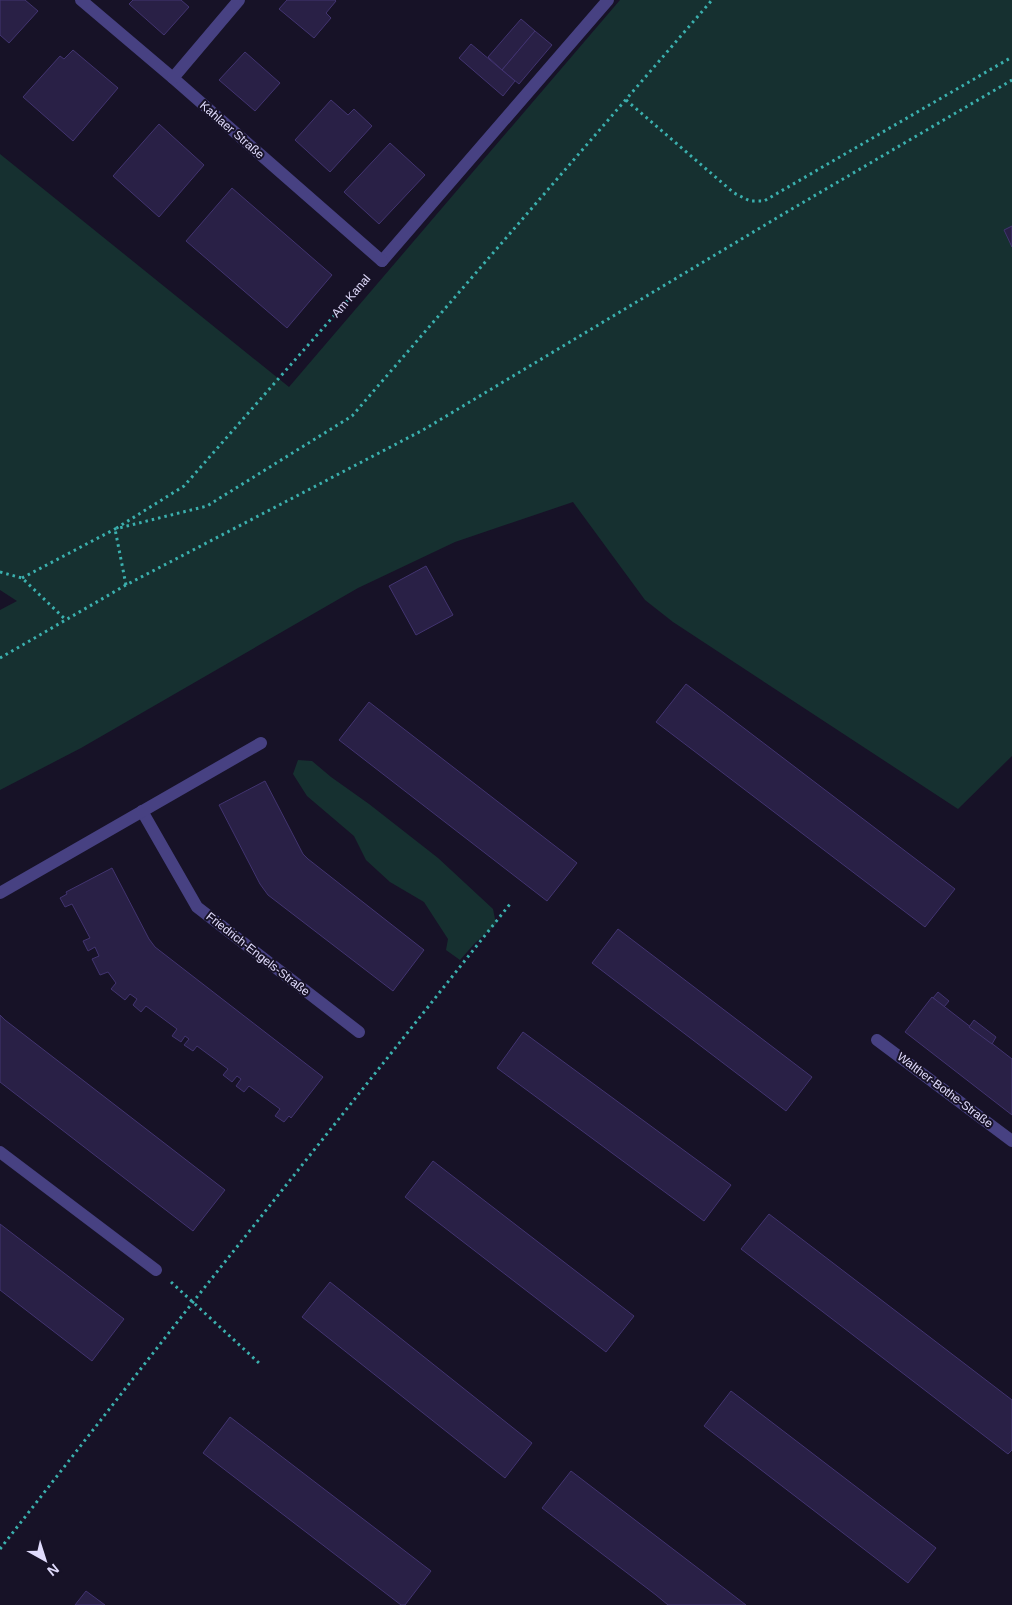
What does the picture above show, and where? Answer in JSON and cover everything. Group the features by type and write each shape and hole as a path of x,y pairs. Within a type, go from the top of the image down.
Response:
{"street":[{"name":"Kahlaer Straße","path":"81,0 382,261"},
{"path":"173,78 239,0"},
{"path":"382,261 608,0"},
{"path":"0,893 261,743"},
{"name":"Friedrich-Engels-Straße","path":"142,811 197,907 359,1032"},
{"name":"Walther-Bothe-Straße","path":"877,1040 1012,1141"},
{"path":"0,1152 156,1270"}],"path":[{"path":"22,578 116,529 207,506 352,416 712,0"},
{"path":"626,100 734,192 750,202 764,201 1012,57"},
{"path":"0,658 126,585 423,430 785,213 1012,80"},
{"name":"Am Kanal","path":"116,529 184,486 382,261"},
{"path":"116,529 126,585"},
{"path":"0,572 22,578 66,620"},
{"path":"0,1549 193,1302 510,904"},
{"path":"156,1270 260,1363"}],"green space":[{"path":"620,0 1012,0 1012,756 958,809 673,622 645,600 573,502 455,542 358,588 81,748 0,790 0,610 17,601 0,590 0,154 289,387"},
{"path":"298,760 312,761 369,804 438,858 493,909 496,924 460,960 446,950 448,939 424,902 390,882 366,860 354,836 307,796 293,774"}],"building":[{"path":"0,0 25,0 38,11 9,43 0,35"},
{"path":"133,0 181,0 189,7 164,35 129,4"},
{"path":"287,0 336,1 326,13 331,18 314,38 279,9"},
{"path":"521,19 535,31 502,70 488,57"},
{"path":"535,31 552,45 519,84 502,70"},
{"path":"471,44 515,81 503,96 459,58"},
{"path":"73,50 118,88 73,141 23,97 60,56 64,59"},
{"path":"245,52 280,83 255,111 219,80"},
{"path":"331,100 348,115 354,109 372,126 330,172 295,140"},
{"path":"159,124 204,165 159,217 113,176"},
{"path":"390,143 425,175 379,224 344,192"},
{"path":"232,188 332,275 287,328 186,241"},
{"path":"1012,226 1012,247 1004,230"},
{"path":"426,566 453,615 416,635 389,586"},
{"path":"686,684 955,889 925,927 656,722"},
{"path":"369,702 577,863 547,901 339,740"},
{"path":"265,781 303,854 424,950 393,991 268,895 260,884 219,805"},
{"path":"112,868 155,947 323,1077 291,1118 289,1116 284,1122 275,1116 280,1109 249,1086 244,1092 236,1086 241,1079 237,1076 232,1082 223,1075 228,1069 197,1046 193,1051 184,1045 189,1039 185,1036 181,1042 172,1036 177,1029 146,1006 141,1012 133,1005 137,999 130,994 125,1000 111,989 116,983 108,972 100,975 92,959 99,956 95,947 88,951 83,941 90,938 72,904 65,907 60,898 67,894 66,892"},
{"path":"618,929 812,1077 786,1111 592,963"},
{"path":"938,992 949,1001 944,1007 933,998"},
{"path":"932,997 1012,1059 1012,1115 905,1032"},
{"path":"0,1015 225,1190 193,1231 0,1082"},
{"path":"974,1020 996,1037 992,1044 969,1027"},
{"path":"523,1032 731,1185 704,1221 497,1068"},
{"path":"433,1161 634,1316 606,1352 405,1197"},
{"path":"769,1214 1012,1400 1012,1450 1008,1454 741,1249"},
{"path":"0,1224 124,1319 92,1361 0,1290"},
{"path":"330,1282 532,1443 505,1478 302,1317"},
{"path":"731,1391 936,1548 908,1583 704,1426"},
{"path":"230,1417 431,1571 405,1605 401,1605 203,1453"},
{"path":"571,1471 746,1605 668,1605 542,1508"},
{"path":"86,1591 105,1605 75,1605"}]}
